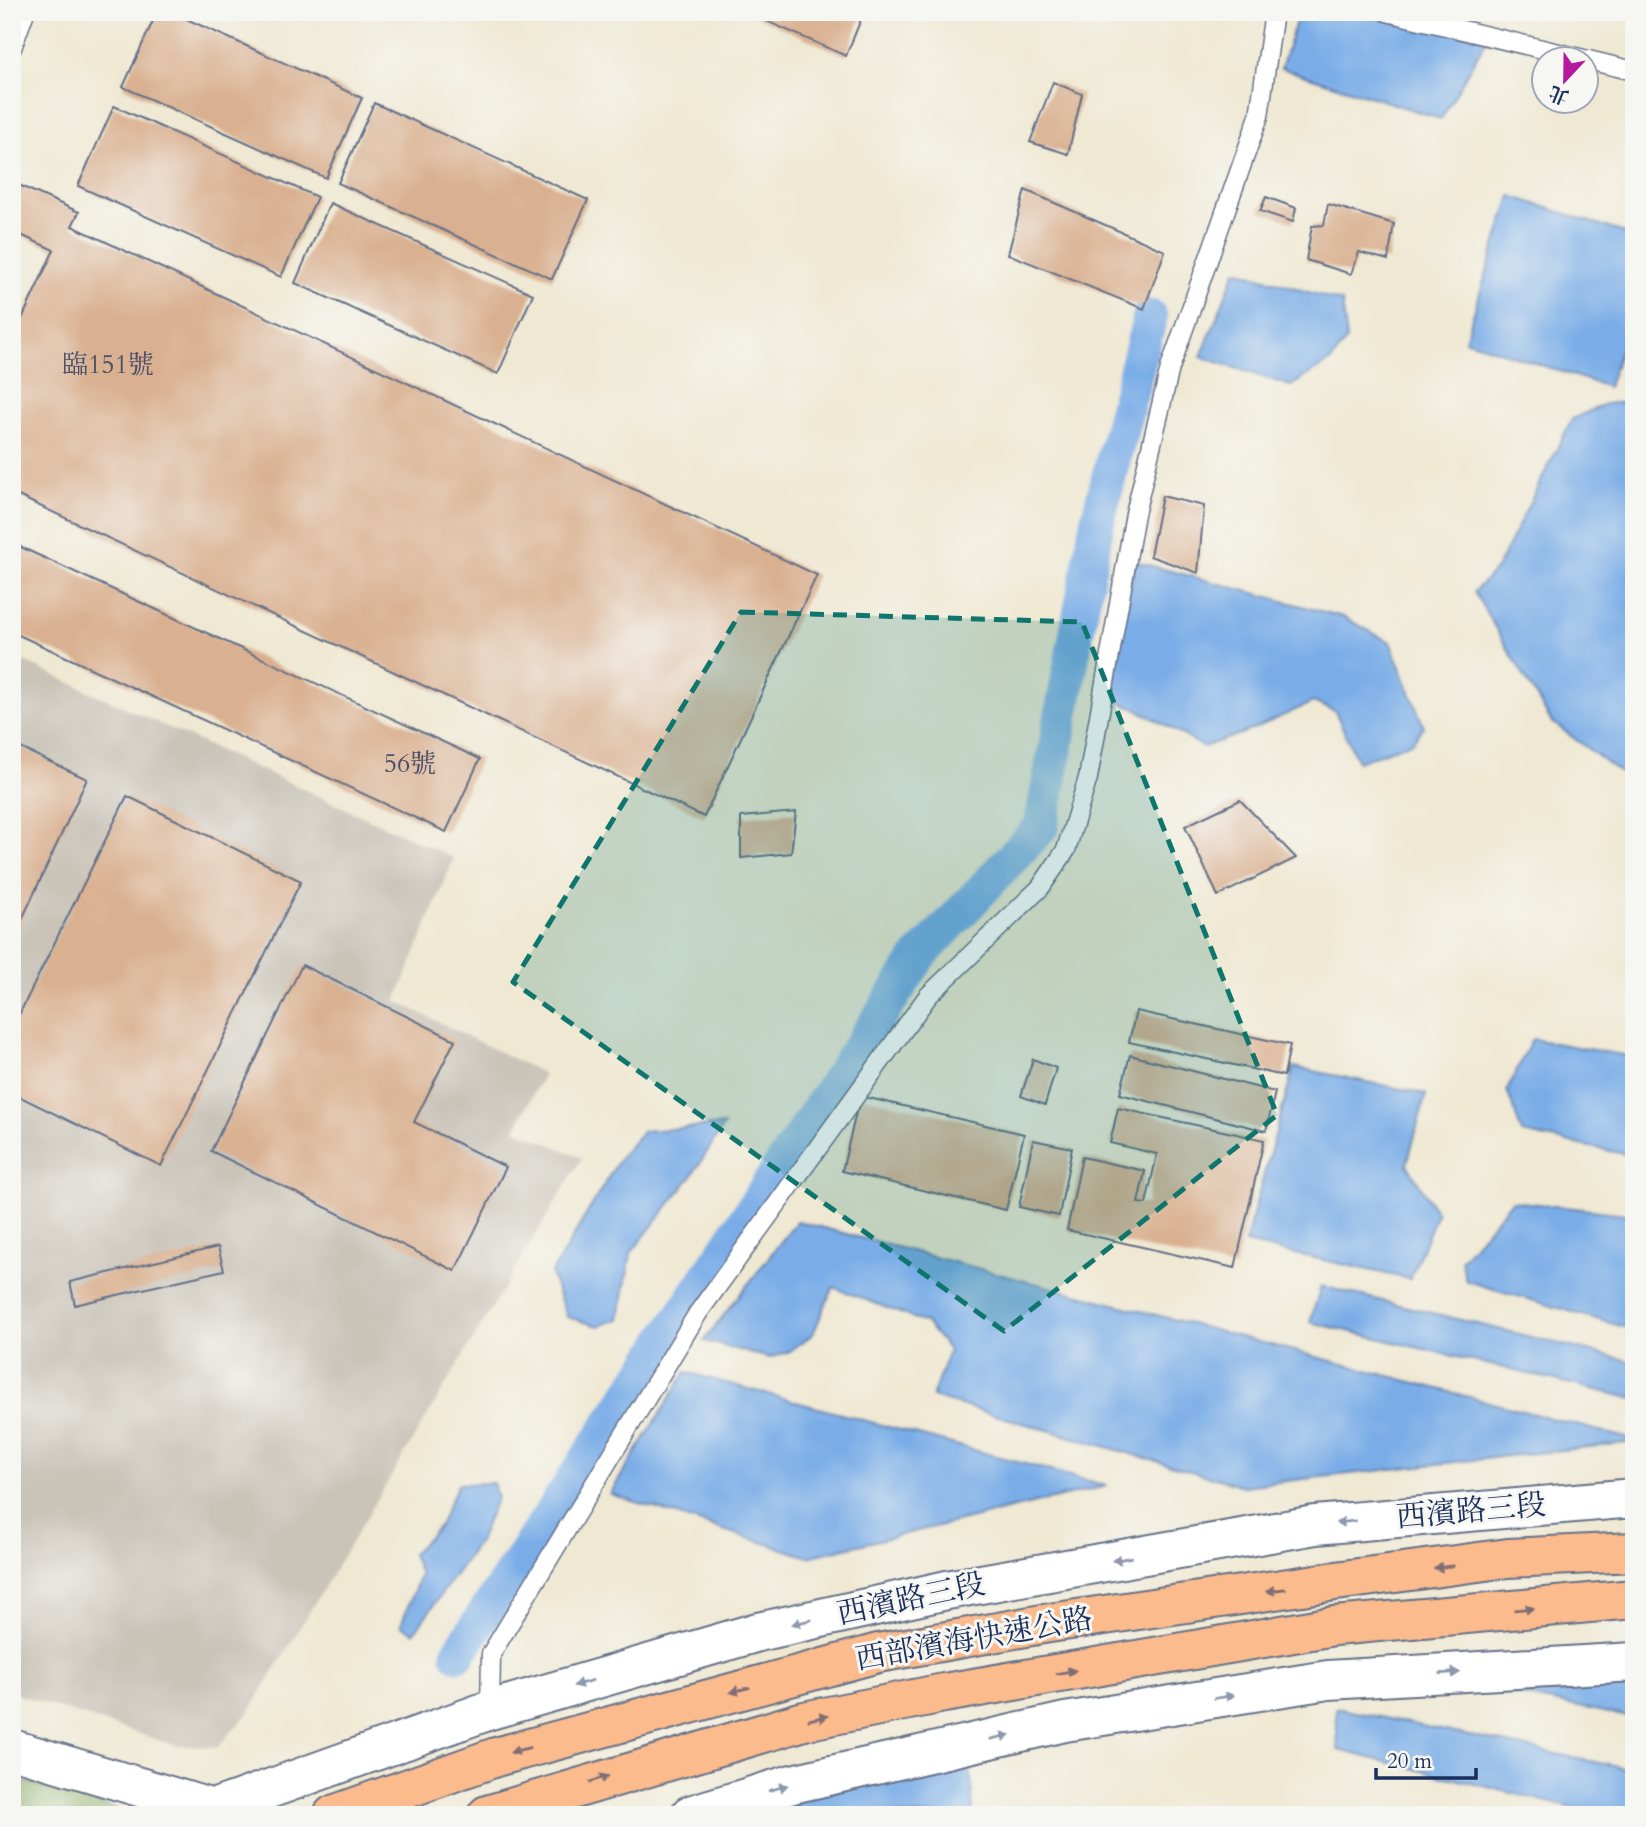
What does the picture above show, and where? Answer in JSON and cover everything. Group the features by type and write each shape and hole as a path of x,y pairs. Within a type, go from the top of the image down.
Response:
{"highway":[{"name":"西部濱海快速公路","path":"332,1815 496,1757 878,1653 1044,1624 1343,1580 1508,1558 1634,1552"},
{"name":"西部濱海快速公路","path":"487,1815 616,1774 804,1721 1334,1626 1634,1599"}],"street":[{"name":"西濱路三段","path":"216,1812 490,1710 758,1632 947,1590 1315,1525 1634,1498"},
{"path":"690,1815 792,1784 1065,1722 1328,1680 1634,1662"},
{"path":"12,1749 216,1812"}],"lane":[{"path":"12,48 25,12"},
{"path":"490,1710 491,1654 698,1313 928,996 1040,888 1066,850 1088,778 1135,514 1170,368 1259,116 1274,12"},
{"path":"1387,12 1523,42 1634,71"}],"highlighted area":[{"path":"741,612 1082,622 1277,1115 1004,1331 513,982"}],"shaded area":[{"path":"12,656 454,858 396,1001 544,1074 515,1129 582,1158 250,1711 218,1747 177,1746 12,1693"}],"green space":[{"path":"12,1778 138,1815 12,1815"}],"water":[{"path":"1299,12 1363,12 1487,39 1441,119 1281,68"},
{"path":"1511,196 1634,236 1634,308 1608,387 1465,340"},
{"path":"1236,270 1342,302 1347,339 1332,360 1291,386 1201,357"},
{"path":"1634,401 1634,783 1551,721 1474,592 1497,568 1572,419 1605,404"},
{"path":"1134,561 1343,617 1390,642 1424,727 1412,742 1358,762 1335,711 1313,702 1251,730 1204,747 1140,711 1111,699"},
{"path":"1532,1039 1634,1057 1634,1156 1522,1133 1507,1090"},
{"path":"1294,1067 1426,1094 1407,1164 1437,1213 1410,1279 1245,1243"},
{"path":"724,1125 691,1177 631,1253 619,1319 598,1326 567,1317 551,1274 621,1156 643,1131"},
{"path":"1512,1201 1634,1215 1634,1330 1466,1281 1461,1260"},
{"path":"797,1221 1634,1442 1243,1486 932,1397 949,1350 926,1323 833,1287 813,1334 790,1351 770,1358 704,1341"},
{"path":"1321,1286 1634,1362 1634,1399 1310,1322"},
{"path":"686,1372 1107,1486 808,1557 610,1494"},
{"path":"493,1483 497,1497 480,1539 414,1633 401,1625 420,1575 412,1554 439,1526 458,1484"},
{"path":"1634,1655 1634,1718 1442,1680"},
{"path":"1336,1708 1634,1770 1634,1815 1601,1815 1338,1750"},
{"path":"969,1742 973,1815 718,1815"}],"building":[{"path":"157,12 171,12 362,98 326,178 123,87"},
{"path":"746,12 864,12 846,56"},
{"path":"1053,82 1082,94 1068,154 1030,142"},
{"path":"374,103 588,200 552,279 338,183"},
{"path":"114,106 317,197 281,277 78,186"},
{"path":"12,182 79,212 72,226 817,575 704,817 12,493 12,340 54,250 12,231"},
{"path":"1025,190 1165,251 1144,309 1008,254"},
{"path":"1266,197 1296,208 1293,222 1260,211"},
{"path":"330,203 533,294 498,374 295,283"},
{"path":"1328,204 1394,224 1388,260 1359,252 1351,274 1306,260 1312,226 1324,225"},
{"path":"1162,496 1204,506 1198,573 1150,556"},
{"path":"12,543 480,759 446,832 12,632"},
{"path":"12,744 87,779 12,941"},
{"path":"127,796 301,881 161,1166 12,1093 12,1029"},
{"path":"1240,800 1296,858 1218,896 1185,826"},
{"path":"796,812 791,853 741,858 741,817"},
{"path":"302,965 455,1040 414,1122 506,1167 455,1271 211,1151"},
{"path":"1136,1011 1290,1045 1284,1076 1129,1042"},
{"path":"1130,1055 1275,1092 1266,1131 1120,1094"},
{"path":"1033,1059 1056,1068 1045,1105 1021,1096"},
{"path":"860,1096 1024,1134 1006,1210 842,1171"},
{"path":"1118,1108 1264,1140 1235,1268 1067,1230 1082,1157 1145,1171 1138,1203 1146,1204 1157,1154 1110,1143"},
{"path":"1033,1140 1072,1148 1059,1216 1019,1207"},
{"path":"218,1247 224,1270 75,1305 70,1282"}],"waterway":[{"path":"458,1654 919,957 1041,827 1097,523 1150,317"}]}
